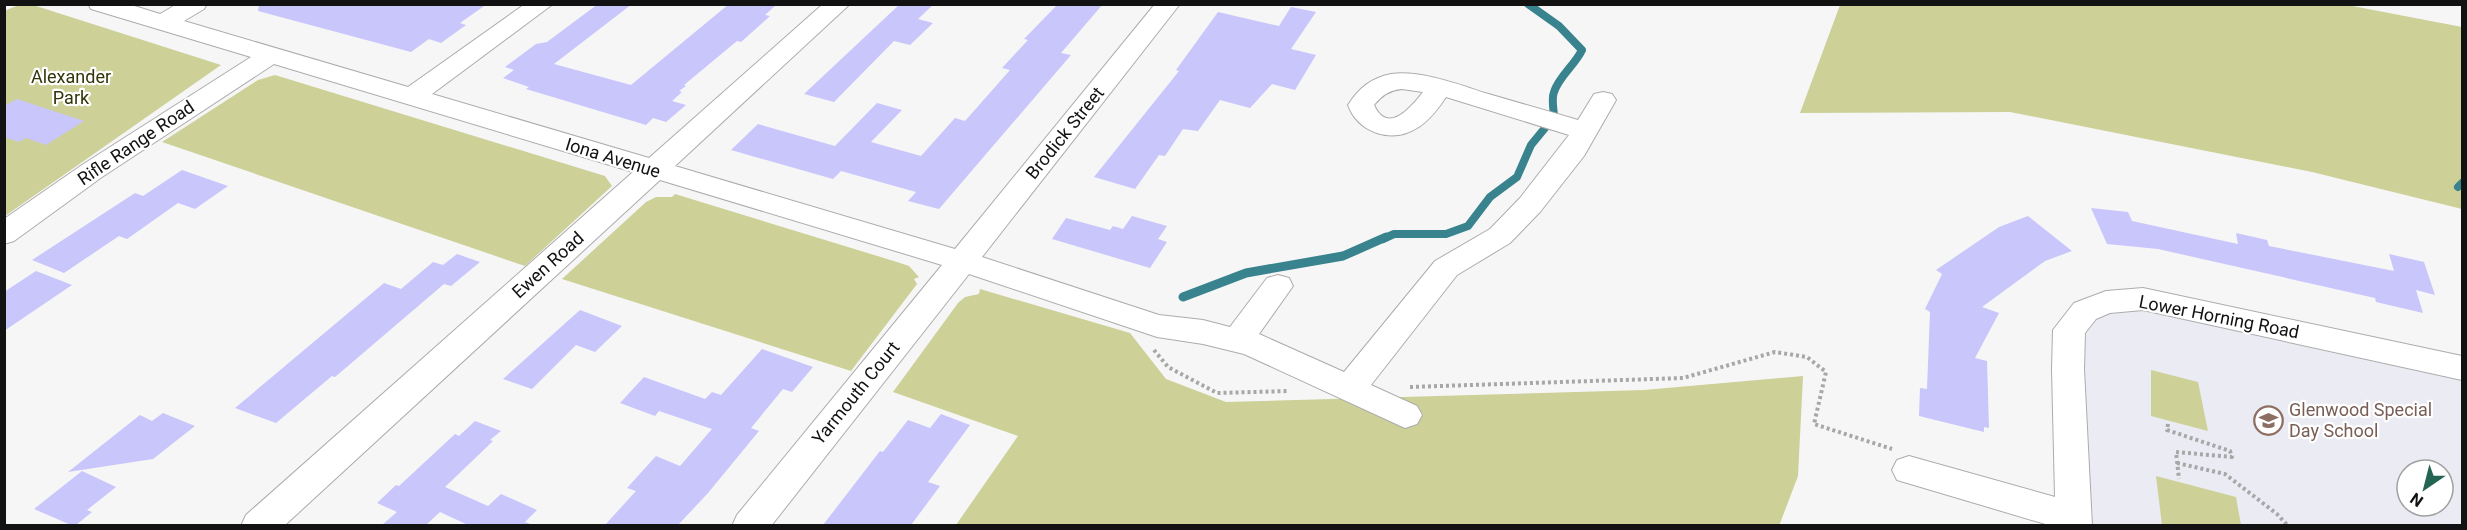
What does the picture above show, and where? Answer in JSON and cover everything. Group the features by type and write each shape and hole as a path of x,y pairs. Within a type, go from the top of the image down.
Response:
{"street":[{"name":"Iona Avenue","path":"100,4 962,261 1158,326 1203,332 1238,340 1281,357 1349,389 1407,401"},
{"path":"163,23 195,4"},
{"path":"413,96 541,4"},
{"name":"Ewen Road","path":"259,525 838,4"},
{"name":"Brodick Street","path":"962,261 1168,4"},
{"name":"Rifle Range Road","path":"4,234 92,171 271,55"},
{"path":"1440,88 1585,131"},
{"path":"1349,389 1446,268 1500,236 1563,166 1603,100"},
{"name":"Yarmouth Court","path":"750,525 962,261"},
{"path":"1238,340 1278,286"},
{"name":"Lower Horning Road","path":"2074,521 2068,369 2069,330 2085,311 2106,302 2143,299 2463,368"},
{"path":"1909,470 2074,521"}],"path":[{"path":"1125,316 1168,367 1217,393 1294,391"},
{"path":"1407,401 1683,378 1775,352 1807,357 1826,372 1814,424 1899,451 1909,470"},
{"path":"2168,424 2167,430 2230,451 2232,458 2176,452 2179,479"},
{"path":"2177,463 2225,474 2288,525"}],"shaded area":[{"name":"Glenwood Special Day School","path":"2144,301 2462,370 2462,525 2078,525 2071,370 2088,313"}],"green space":[{"path":"2342,4 2462,27 2462,209 2312,172 2010,112 1800,113 1840,5"},
{"name":"Alexander Park","path":"19,5 33,5 221,65 5,216 4,11"},
{"path":"275,75 605,176 612,186 525,266 162,142 258,80"},
{"path":"675,194 909,266 919,277 914,279 917,284 851,371 562,279 646,202 656,197 672,197"},
{"path":"980,289 1130,333 1166,379 1226,402 1644,390 1803,376 1798,476 1779,526 956,525 1018,436 893,392 958,303 965,297 979,294"},
{"path":"2151,370 2198,382 2208,431 2151,416"},
{"path":"2156,476 2236,497 2241,525 2162,525"}],"building":[{"path":"259,4 487,4 460,23 466,25 441,43 429,39 411,52 258,11"},
{"path":"598,4 632,4 554,64 631,85 729,4 777,4 765,15 770,16 741,42 737,41 684,85 686,86 679,91 682,92 672,101 686,105 666,122 653,118 646,125 526,89 529,87 503,78 514,70 505,67 536,44 547,42"},
{"path":"900,4 934,4 918,19 933,23 910,45 894,41 834,102 804,94"},
{"path":"1058,4 1103,4 1061,53 1071,55 939,209 908,201 916,192 841,171 833,179 731,150 758,124 835,146 877,103 902,110 871,142 921,156 955,118 965,121 1010,70 1002,68 1028,40 1024,39"},
{"path":"1291,7 1316,12 1291,49 1316,55 1295,90 1272,84 1250,108 1220,100 1198,131 1183,129 1165,156 1159,155 1135,189 1094,177 1179,71 1176,70 1218,12 1279,26"},
{"path":"17,99 84,121 46,145 26,138 19,142 4,137 4,106"},
{"path":"182,170 228,186 195,209 178,203 127,239 119,236 64,273 32,260 135,193 143,196"},
{"path":"2091,208 2128,212 2132,221 2238,244 2236,233 2267,240 2269,246 2394,271 2389,254 2424,262 2435,295 2416,290 2423,313 2376,302 2375,298 2158,249 2107,244"},
{"path":"1132,216 1167,226 1158,239 1167,242 1150,268 1052,239 1066,218 1110,230 1113,226 1123,229"},
{"path":"2028,216 2072,251 2045,261 1982,307 1999,313 1975,358 1987,361 1989,428 1984,427 1984,432 1919,416 1920,388 1927,389 1930,312 1925,309 1942,274 1936,270 1999,227"},
{"path":"457,254 480,262 451,286 444,284 335,377 332,376 276,423 235,408 384,283 401,289 433,262 443,265"},
{"path":"36,271 72,285 4,331 4,292"},
{"path":"580,310 622,326 595,352 576,345 532,389 503,379"},
{"path":"762,349 813,367 792,392 783,389 751,428 759,431 708,493 678,525 605,525 636,491 627,488 656,456 680,466 712,429 659,411 655,416 620,403 644,377 705,399 712,392 721,395"},
{"path":"163,413 195,426 153,459 68,472 140,415 152,421"},
{"path":"941,414 970,425 928,482 940,486 911,525 823,525 880,451 883,452 908,420 930,428"},
{"path":"475,421 501,431 445,487 488,506 501,494 537,510 525,522 533,525 468,525 440,512 426,525 382,525 397,512 377,503 396,485 399,486 455,434 459,436"},
{"path":"82,471 116,487 87,510 92,512 76,525 34,509"}],"waterway":[{"path":"1383,239 1394,234 1446,234 1468,226 1490,197 1517,177 1531,145 1554,117 1553,98 1556,86 1582,50 1559,26 1528,4"},
{"path":"2458,187 2462,183"},
{"path":"1183,297 1246,273 1343,256 1386,237"}],"place":[{"name":"Glenwood Special Day School","path":"2268,420"}]}
